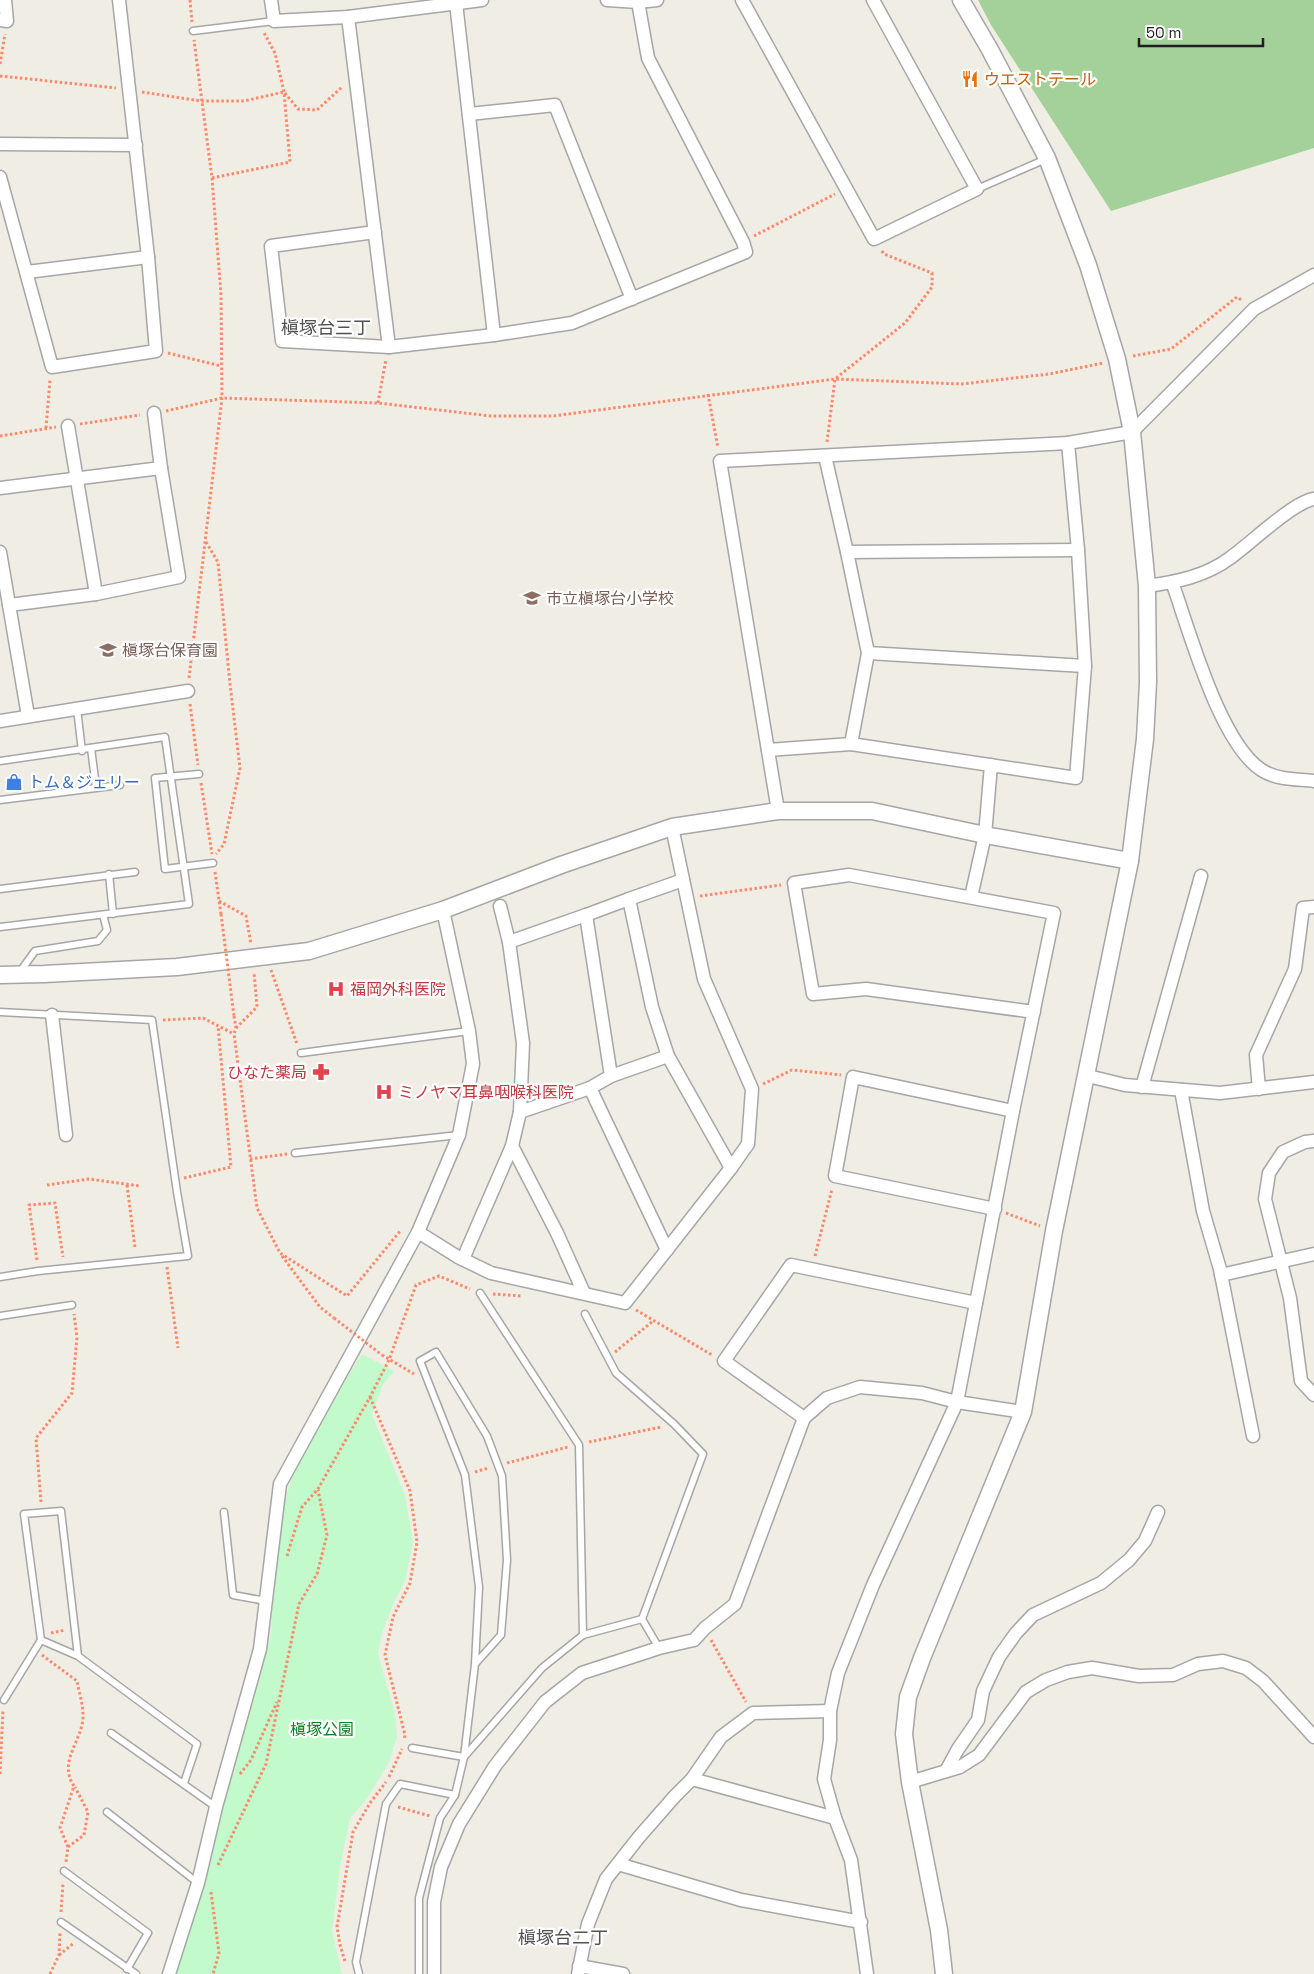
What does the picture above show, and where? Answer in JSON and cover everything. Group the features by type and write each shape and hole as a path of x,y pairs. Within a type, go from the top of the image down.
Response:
{"street":[{"path":"4,21 5,0"},
{"path":"0,177 52,367 156,351 148,257 119,0"},
{"path":"271,0 274,21 348,17 482,0"},
{"path":"607,0 638,2 658,0"},
{"path":"742,0 874,239 977,189 872,0"},
{"path":"944,1974 939,1930 910,1782 904,1734 908,1698 922,1658 1023,1412 1054,1232 1088,1076 1130,861 1145,739 1148,665 1148,586 1132,432 1112,340 1088,265 1047,158 989,48 961,0"},
{"path":"374,232 271,246 282,341 388,346 494,335 572,323 746,252 743,242 648,58 638,2"},
{"path":"456,4 494,335"},
{"path":"348,17 388,346"},
{"path":"469,114 555,106 632,299"},
{"path":"0,144 136,145"},
{"path":"27,272 148,257"},
{"path":"778,812 720,460 1068,443 1132,432 1254,309 1314,275"},
{"path":"9,604 96,594 179,577 160,468 154,413"},
{"path":"68,426 96,594"},
{"path":"768,750 851,744 1076,778 1085,666 1078,550 1068,443"},
{"path":"825,456 848,552 868,653 851,744"},
{"path":"0,488 160,468"},
{"path":"1148,586 1172,582 1207,572 1229,559 1295,507 1314,499"},
{"path":"848,552 1078,550"},
{"path":"0,552 28,716"},
{"path":"1172,582 1213,698 1221,717 1236,742 1263,771 1278,778 1314,781"},
{"path":"868,653 1085,666"},
{"path":"0,721 188,691"},
{"path":"971,897 985,835 991,765"},
{"path":"0,975 177,967 309,951 443,910 561,865 672,827 778,812 872,811 985,835 1130,861"},
{"path":"418,1232 463,1259 491,1273 625,1303 748,1144 752,1089 704,979 672,827"},
{"path":"867,1974 851,1860 835,1818 824,1779 830,1740 830,1711 838,1673 874,1585 957,1402 1054,913 849,875 794,883 813,994 866,989 1034,1012"},
{"path":"1142,1087 1201,876"},
{"path":"509,942 683,880"},
{"path":"630,899 652,1007 668,1056 731,1168"},
{"path":"463,1259 512,1146 520,1112 523,1043 509,942 500,906"},
{"path":"1259,1089 1256,1055 1295,968 1303,908 1314,907"},
{"path":"169,1974 204,1883 216,1808 260,1649 280,1484 418,1232 459,1135 473,1064 469,1031 443,910"},
{"path":"586,914 611,1076"},
{"path":"52,1015 66,1134"},
{"path":"520,1112 590,1088 611,1076 668,1056"},
{"path":"1088,1076 1125,1085 1220,1093 1314,1082"},
{"path":"995,1209 835,1176 854,1077 1014,1111"},
{"path":"590,1088 667,1250"},
{"path":"1181,1090 1203,1211 1221,1275 1253,1436"},
{"path":"1314,1141 1305,1142 1283,1152 1269,1173 1265,1199 1290,1298 1301,1381 1314,1395"},
{"path":"512,1146 558,1233 584,1293"},
{"path":"1221,1275 1314,1254"},
{"path":"804,1418 724,1361 791,1265 976,1303"},
{"path":"434,1974 434,1902 441,1867 459,1824 495,1766 545,1702 582,1672 659,1648 694,1640 705,1628 735,1604 804,1418 827,1398 860,1387 922,1393 957,1402 1023,1412"},
{"path":"946,1771 958,1749 978,1720 984,1691 999,1657 1016,1633 1033,1615 1101,1583 1129,1560 1145,1541 1158,1512"},
{"path":"910,1782 960,1767 979,1755 1026,1692 1046,1680 1068,1672 1092,1668 1139,1676 1173,1675 1198,1664 1223,1662 1246,1668 1263,1681 1314,1736"},
{"path":"623,1974 578,1970 588,1924 606,1879 675,1796 692,1779 721,1737 753,1713 830,1711"},
{"path":"692,1779 835,1818"},
{"path":"618,1864 741,1900 861,1922"}],"lane":[{"path":"193,31 274,21"},
{"path":"977,189 1047,158"},
{"path":"77,709 82,751"},
{"path":"0,761 165,738 189,904 0,927"},
{"path":"91,748 96,787"},
{"path":"200,774 155,778 164,868 213,862"},
{"path":"0,800 120,785"},
{"path":"0,889 135,872"},
{"path":"109,874 113,914"},
{"path":"18,974 34,951 98,941 107,930 103,915"},
{"path":"0,1012 152,1020 188,1256 38,1271 0,1277"},
{"path":"301,1053 469,1031"},
{"path":"295,1153 459,1135"},
{"path":"480,1293 579,1445 583,1635"},
{"path":"0,1316 72,1306"},
{"path":"585,1314 616,1373 674,1424 703,1454 642,1619"},
{"path":"419,1974 419,1898 440,1818 455,1795 464,1757 475,1664 479,1587 464,1475 420,1361 436,1352 487,1436 502,1476 507,1560 502,1634 475,1664"},
{"path":"4,1700 36,1651 41,1638 24,1514 61,1511 78,1656"},
{"path":"224,1512 233,1595 266,1601"},
{"path":"464,1757 542,1668 583,1635 642,1619"},
{"path":"642,1619 659,1648"},
{"path":"41,1638 78,1656 197,1744 184,1784"},
{"path":"111,1733 216,1808"},
{"path":"412,1748 464,1757"},
{"path":"358,1974 356,1962 386,1804 400,1784 455,1795"},
{"path":"107,1812 204,1883"},
{"path":"64,1871 148,1933 127,1969"},
{"path":"419,1898 434,1902"},
{"path":"61,1922 136,1974"}],"path":[{"path":"190,0 212,178 221,295 222,398 188,691 212,859 224,844 240,768 218,562 206,542"},
{"path":"0,64 4,21"},
{"path":"212,178 290,162 284,92 275,53 258,23"},
{"path":"284,92 298,109 317,110 355,75"},
{"path":"0,76 130,90 201,101 244,101 284,92"},
{"path":"743,242 846,188"},
{"path":"825,456 835,379 905,323 932,287 932,272 884,254 874,239"},
{"path":"1132,356 1171,349 1238,297 1254,309"},
{"path":"378,403 388,346"},
{"path":"156,351 221,366"},
{"path":"0,436 154,413 222,398 378,403 491,416 553,416 708,394 835,379 962,384 1049,374 1103,363"},
{"path":"46,428 52,367"},
{"path":"708,394 720,460"},
{"path":"213,862 236,1028 234,1034 257,1208 280,1253 320,1306 382,1355 428,1383"},
{"path":"688,898 794,883"},
{"path":"219,901 246,916 259,956 301,1053"},
{"path":"236,1028 257,1008 259,956"},
{"path":"152,1020 203,1018 234,1034"},
{"path":"175,1180 231,1167 218,1026"},
{"path":"752,1089 792,1070 854,1077"},
{"path":"250,1159 295,1153"},
{"path":"812,1268 835,1176"},
{"path":"47,1185 88,1180 140,1186"},
{"path":"127,1185 135,1248"},
{"path":"38,1271 29,1205 54,1203 65,1268"},
{"path":"995,1209 1054,1232"},
{"path":"280,1253 347,1296 404,1226"},
{"path":"166,1258 178,1348"},
{"path":"42,1513 36,1438 72,1393 77,1337 72,1306"},
{"path":"608,1359 653,1321"},
{"path":"346,1967 337,1927 353,1832 370,1802 392,1774 405,1735 385,1655 394,1617 410,1583 417,1542 410,1492 370,1397"},
{"path":"218,1866 266,1764 299,1604 317,1574 327,1535 318,1490"},
{"path":"41,1638 74,1628"},
{"path":"705,1628 753,1713"},
{"path":"36,1651 77,1680 84,1717 68,1767 70,1780 88,1812 84,1835 68,1847"},
{"path":"239,1776 251,1760 280,1697"},
{"path":"0,1774 4,1700"},
{"path":"50,1974 59,1955 64,1871 68,1847 60,1828 74,1786"},
{"path":"370,1802 386,1804 440,1818"},
{"path":"204,1883 219,1953 213,1974"},
{"path":"59,1955 82,1936"}],"green space":[{"path":"978,0 1314,0 1314,148 1111,211 991,25"},
{"name":"槇塚公園","path":"362,1354 394,1371 382,1386 372,1415 405,1495 413,1542 405,1581 393,1604 382,1633 378,1654 395,1714 397,1737 389,1762 366,1800 350,1818 340,1866 332,1931 342,1974 176,1974 181,1953 199,1903 233,1769 271,1635 273,1591 285,1500 292,1477 309,1443"}],"place":[{"name":"ウエストテール","path":"970,79"},
{"name":"市立槇塚台小学校","path":"532,598"},
{"name":"槇塚台保育園","path":"108,650"},
{"name":"トム＆ジェリー","path":"14,782"},
{"name":"福岡外科医院","path":"336,989"},
{"name":"ひなた薬局","path":"321,1072"},
{"name":"ミノヤマ耳鼻咽喉科医院","path":"384,1092"}],"district":[{"name":"槇塚台三丁","path":"326,328"},
{"name":"槇塚台二丁","path":"563,1938"}]}
